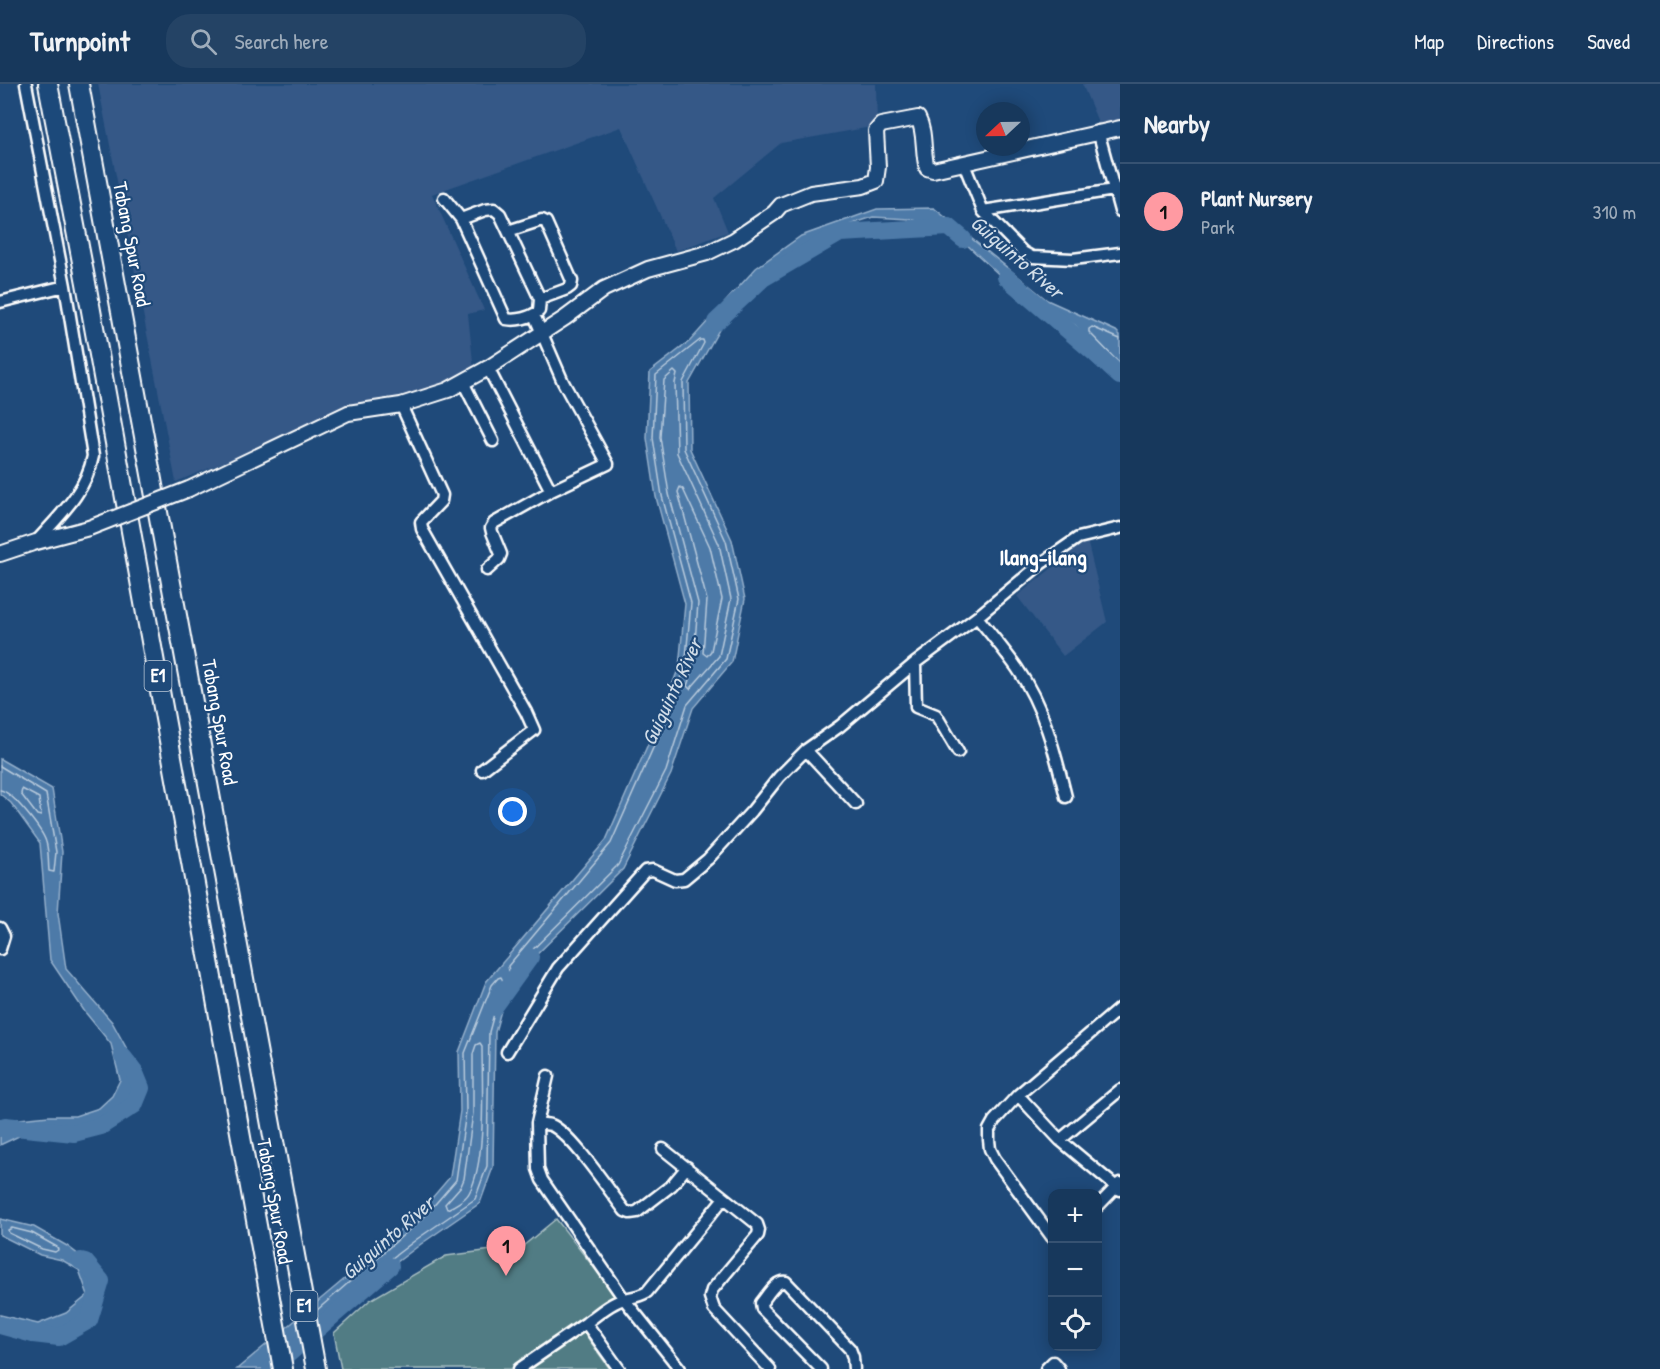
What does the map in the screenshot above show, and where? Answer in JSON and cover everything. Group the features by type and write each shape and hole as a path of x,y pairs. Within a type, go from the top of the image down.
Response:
{"highway":[{"name":"Tabang Spur Road","path":"48,84 284,1369"},
{"name":"Tabang Spur Road","path":"79,84 316,1369"}],"street":[{"path":"26,84 65,286 93,456 88,477 74,499 36,542"},
{"path":"0,554 89,528 189,489 348,413 401,405 464,382 541,334 604,289 648,269 707,253 734,240 774,213 781,205 811,193 863,186 876,181 878,167 876,131 881,125 918,118 924,158 927,168 933,170 1098,131 1120,128"},
{"path":"1098,131 1117,190 1120,211"},
{"path":"964,164 983,211 1023,252 1032,257 1073,259 1120,253"},
{"path":"983,211 1117,190"},
{"path":"444,198 460,219 506,319 513,321 534,315 539,311 540,299 500,214 494,209 460,219"},
{"path":"508,231 542,220 546,222 572,281 571,286 567,289 540,299"},
{"path":"0,302 65,286"},
{"path":"487,570 501,554 492,532 494,523 551,491 608,464 563,382 534,315"},
{"path":"488,368 551,491"},
{"path":"464,382 493,441"},
{"path":"401,405 442,495 441,501 421,522 422,529 534,730 482,770"},
{"path":"507,1052 558,968 645,871 653,870 675,880 684,879 708,859 752,811 779,777 806,750 840,726 915,663 977,617 1066,545 1086,535 1120,528"},
{"path":"977,617 1018,670 1039,707 1052,742 1066,797"},
{"path":"915,663 916,707 936,715 958,752"},
{"path":"806,750 856,804"},
{"path":"0,928 4,936 0,949"},
{"path":"1048,1230 995,1159 990,1149 989,1130 994,1121 1018,1095 1120,1008"},
{"path":"548,1076 537,1123 538,1169 542,1180 624,1299 680,1369"},
{"path":"1059,1140 1120,1090"},
{"path":"1018,1095 1059,1140 1119,1187 1102,1202"},
{"path":"537,1123 558,1129 576,1147 625,1211 630,1213 638,1212 672,1185 687,1167"},
{"path":"663,1149 757,1224 758,1235 712,1290 711,1303 770,1369"},
{"path":"519,1369 606,1309 624,1299 634,1299 647,1292 724,1198"},
{"path":"821,1369 762,1309 761,1303 777,1283 786,1282 850,1349 854,1357 854,1369"},
{"path":"586,1323 619,1369"},
{"path":"1046,1369 1053,1362 1059,1369"}],"shaded area":[{"path":"98,84 876,84 877,126 781,143 714,198 728,232 676,251 621,127 432,194 484,310 468,314 474,371 406,402 350,410 176,482"},
{"path":"1082,84 1120,84 1120,131 1103,134"},
{"path":"1087,540 1107,622 1063,656 1017,596"}],"green space":[{"path":"556,1219 616,1296 577,1323 610,1369 341,1369 334,1333 370,1300 446,1256 523,1246"}],"water":[{"path":"934,208 1047,300 1116,331 1120,335 1120,372 1075,325 1008,283 951,230 910,219 873,217 827,232 733,305 689,383 690,449 732,540 745,599 732,662 693,708 671,774 623,869 509,982 495,1032 493,1167 480,1203 357,1292 272,1369 237,1369 353,1272 420,1212 450,1177 460,1111 459,1052 486,982 606,840 659,719 679,667 685,604 656,497 647,438 650,372 690,341 756,268 801,236 877,209"},
{"path":"0,759 52,789 62,852 58,913 66,969 112,1022 139,1071 129,1105 108,1122 82,1131 23,1134 0,1145 0,1121 75,1116 99,1108 112,1096 120,1080 111,1044 85,1012 50,960 40,843 11,803 0,794"},
{"path":"0,1219 34,1227 67,1246 96,1268 99,1288 93,1310 69,1333 32,1338 0,1332 0,1315 38,1324 66,1313 88,1295 79,1270 62,1260 40,1255 0,1235"}],"waterway":[{"name":"Guiguinto River","path":"716,322 763,278 840,233 949,227 963,239"},
{"name":"Guiguinto River","path":"1006,277 1120,376"},
{"name":"Guiguinto River","path":"494,1007 530,957"},
{"name":"Guiguinto River","path":"0,1128 5,1126 74,1133 101,1126 134,1105 141,1088 134,1071 123,1057"},
{"name":"Guiguinto River","path":"0,1325 33,1334 59,1337 89,1320 101,1281 85,1262 81,1261"},
{"name":"Guiguinto River","path":"271,1369 390,1266"}],"place":[{"name":"Plant Nursery","path":"506,1276"}],"district":[{"name":"Ilang-ilang","path":"1043,557"}]}
